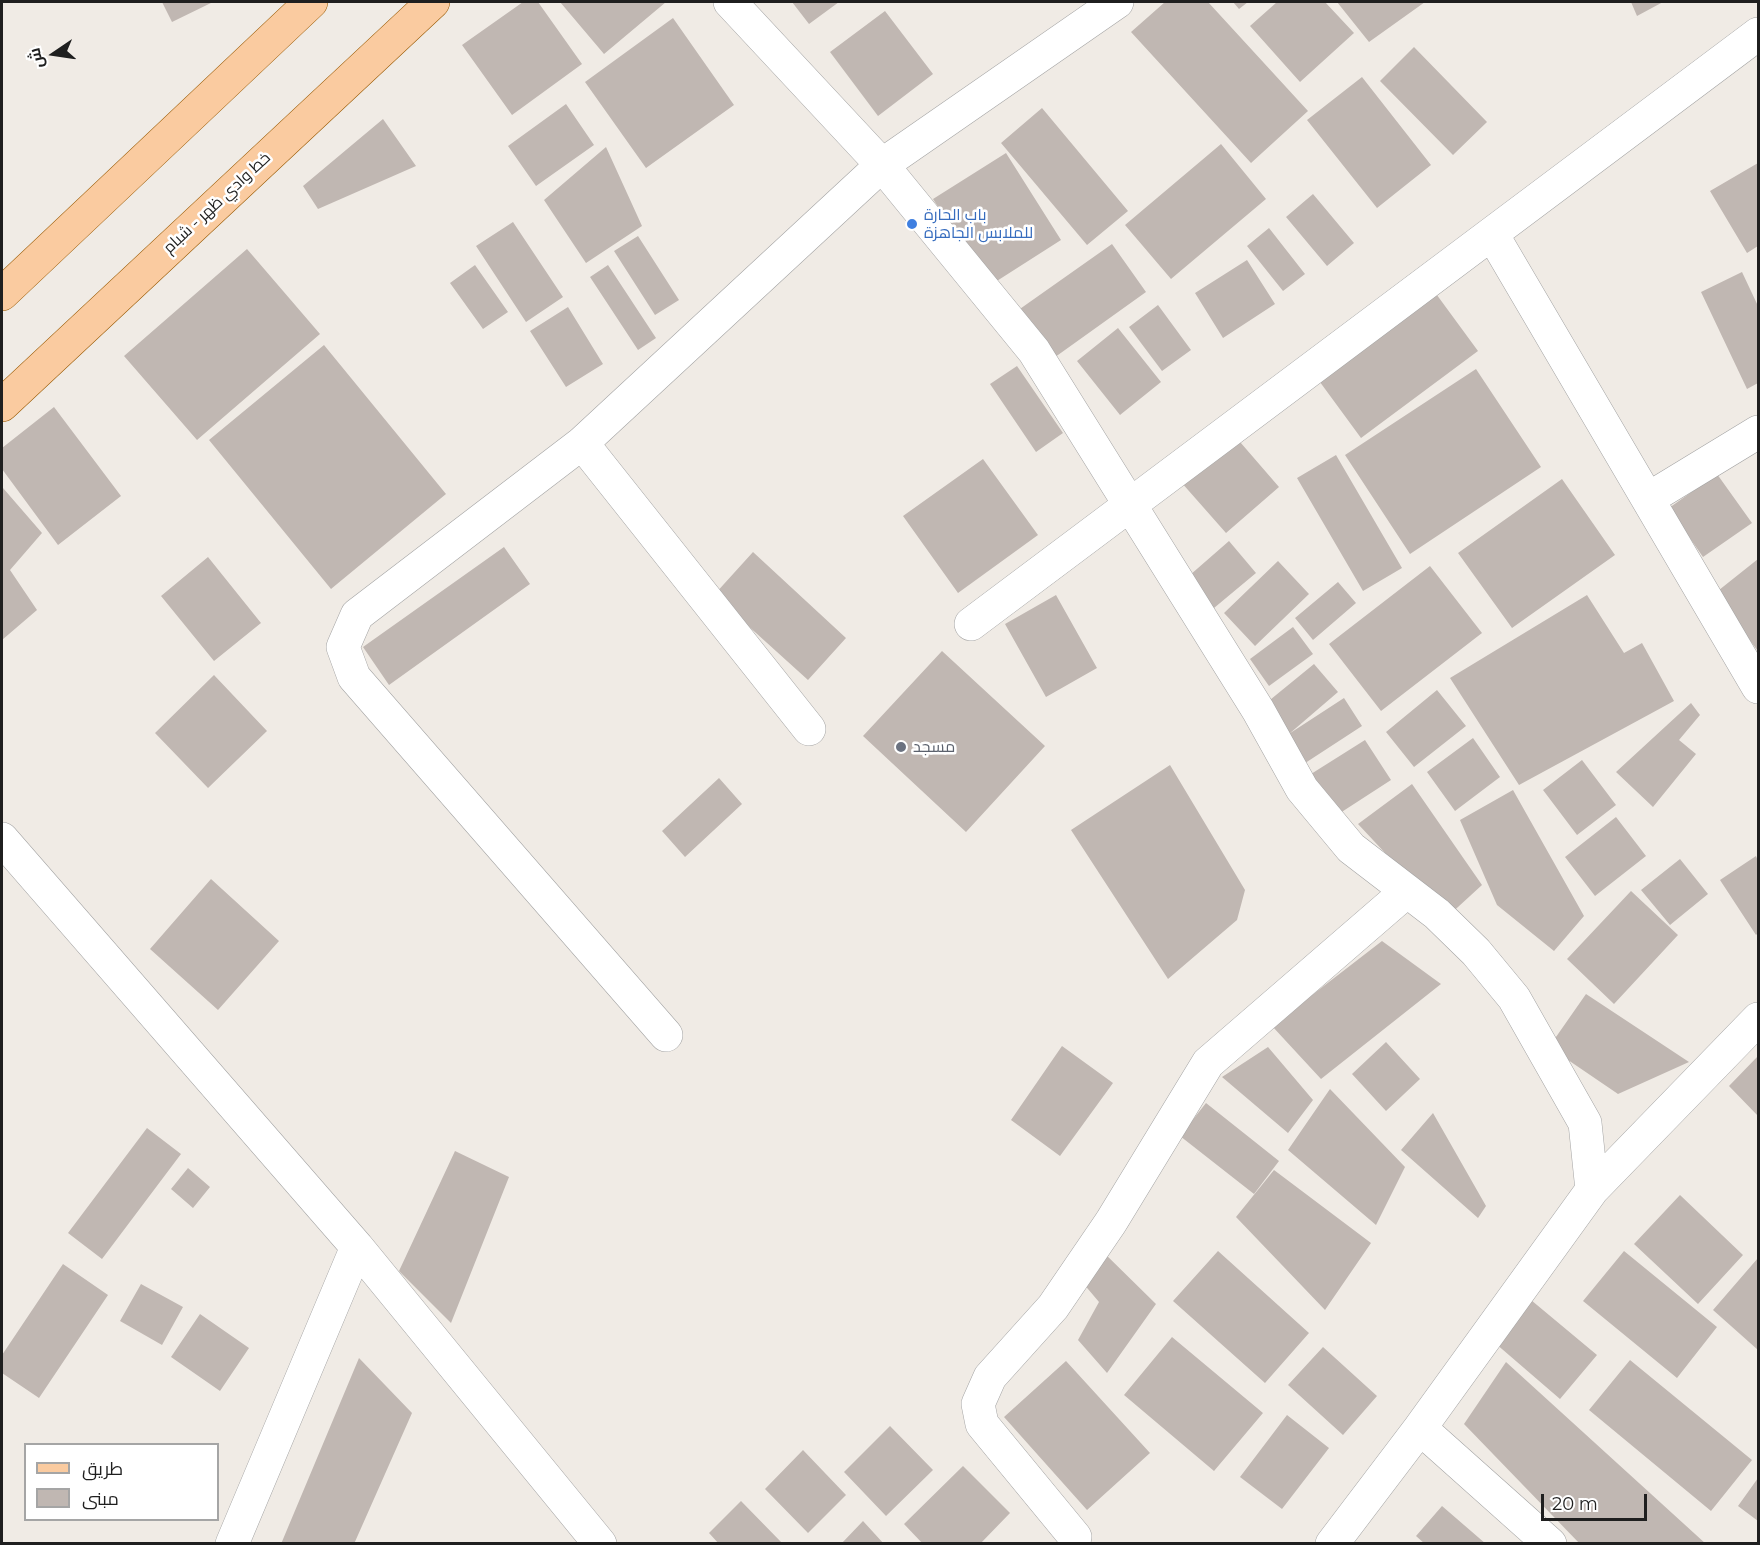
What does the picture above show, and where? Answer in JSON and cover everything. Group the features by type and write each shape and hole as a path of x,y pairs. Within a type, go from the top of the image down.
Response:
{"main road":[{"path":"2,294 311,2"},
{"name":"خط وادي ظهر - شبام","path":"2,405 433,2"}],"street":[{"path":"730,2 882,165 1034,351 1258,710 1302,789 1351,848 1437,914 1476,951 1514,998 1585,1123 1592,1190"},
{"path":"666,1035 354,677 343,647 357,615 582,443 882,165 1117,2"},
{"path":"971,624 1758,34"},
{"path":"1492,234 1758,687"},
{"path":"1648,499 1758,432"},
{"path":"582,443 809,729"},
{"path":"2,839 357,1247 600,1544"},
{"path":"1075,1537 982,1424 978,1404 990,1377 1053,1307 1111,1222 1208,1063 1407,891"},
{"path":"1332,1544 1420,1428 1592,1190 1758,1019"},
{"path":"232,1544 357,1247"},
{"path":"1420,1428 1550,1544"}],"building":[{"path":"162,2 213,2 172,22"},
{"path":"523,2 538,2 582,64 512,115 462,45"},
{"path":"560,2 666,2 604,54"},
{"path":"792,2 839,2 809,24"},
{"path":"1165,2 1208,2 1308,111 1251,163 1131,32"},
{"path":"1233,2 1248,2 1239,9"},
{"path":"1277,2 1325,2 1354,33 1300,82 1250,26"},
{"path":"1337,2 1425,2 1369,42"},
{"path":"1631,2 1663,2 1637,16"},
{"path":"885,11 933,74 878,116 830,52"},
{"path":"673,18 734,105 646,168 585,82"},
{"path":"1414,47 1487,122 1453,155 1380,81"},
{"path":"1362,77 1431,165 1377,208 1307,120"},
{"path":"566,104 594,145 536,186 508,146"},
{"path":"1042,108 1128,211 1087,245 1001,143"},
{"path":"383,119 416,166 318,209 303,186"},
{"path":"1221,144 1266,199 1171,279 1125,225"},
{"path":"606,147 642,226 586,263 544,200"},
{"path":"1006,153 1061,240 989,286 933,199"},
{"path":"1758,163 1758,246 1747,253 1710,191"},
{"path":"1313,194 1354,243 1327,266 1286,217"},
{"path":"513,222 563,297 526,322 476,246"},
{"path":"1269,228 1305,274 1283,291 1247,246"},
{"path":"638,236 679,300 655,315 614,251"},
{"path":"1112,244 1146,292 1051,360 1017,311"},
{"path":"247,249 320,334 197,440 124,356"},
{"path":"1247,260 1275,304 1223,338 1195,293"},
{"path":"475,265 508,312 483,329 450,283"},
{"path":"608,265 656,338 638,350 590,277"},
{"path":"1742,272 1758,306 1758,383 1747,389 1701,292"},
{"path":"1434,291 1478,351 1361,438 1317,378"},
{"path":"1158,305 1191,350 1162,371 1129,327"},
{"path":"568,307 603,364 566,387 530,331"},
{"path":"1118,328 1161,382 1120,415 1077,361"},
{"path":"324,345 446,494 331,589 209,440"},
{"path":"1017,366 1063,433 1036,452 990,384"},
{"path":"1476,369 1541,467 1410,554 1345,455"},
{"path":"54,407 121,496 58,545 2,469 2,448"},
{"path":"1234,435 1279,487 1226,533 1181,482"},
{"path":"1336,455 1402,568 1363,591 1297,478"},
{"path":"983,459 1038,535 958,593 903,516"},
{"path":"1717,474 1752,523 1703,557 1669,508"},
{"path":"1562,479 1615,555 1512,628 1458,553"},
{"path":"3,488 42,533 10,570 37,610 2,640"},
{"path":"1229,541 1256,573 1208,613 1182,582"},
{"path":"504,547 530,584 389,685 363,647"},
{"path":"753,552 846,638 808,680 714,595"},
{"path":"208,557 261,623 214,661 161,596"},
{"path":"1758,559 1758,651 1714,594"},
{"path":"1278,561 1309,594 1255,646 1224,613"},
{"path":"1430,566 1482,633 1381,711 1329,644"},
{"path":"1338,582 1356,603 1313,640 1295,618"},
{"path":"1056,595 1097,668 1046,697 1005,624"},
{"path":"1587,595 1624,653 1642,643 1674,701 1519,785 1450,678"},
{"path":"1293,627 1313,654 1269,686 1250,659"},
{"path":"942,651 1045,746 966,832 863,736"},
{"path":"1314,664 1338,692 1289,734 1265,704"},
{"path":"214,675 267,731 208,788 155,733"},
{"path":"1437,690 1466,726 1414,767 1386,732"},
{"path":"1344,698 1362,726 1296,769 1278,741"},
{"path":"1691,703 1700,715 1679,740 1696,754 1653,807 1616,772"},
{"path":"1473,738 1500,777 1455,811 1427,772"},
{"path":"1365,740 1391,780 1337,815 1311,774"},
{"path":"1582,760 1616,805 1577,835 1543,790"},
{"path":"1170,765 1245,890 1237,920 1168,979 1071,830"},
{"path":"719,778 742,804 685,857 662,831"},
{"path":"1412,784 1482,885 1446,918 1358,824"},
{"path":"1513,790 1584,916 1554,951 1497,905 1460,820"},
{"path":"1616,817 1646,856 1595,896 1565,857"},
{"path":"1756,856 1758,861 1758,933 1756,935 1720,880"},
{"path":"1680,859 1708,894 1670,925 1641,890"},
{"path":"211,879 279,941 218,1010 150,949"},
{"path":"1631,891 1678,935 1614,1004 1567,959"},
{"path":"1382,941 1441,984 1321,1079 1272,1026"},
{"path":"1586,994 1689,1062 1618,1094 1549,1047"},
{"path":"1386,1042 1420,1079 1386,1111 1352,1074"},
{"path":"1062,1046 1113,1083 1060,1156 1011,1120"},
{"path":"1268,1047 1313,1100 1288,1133 1222,1077"},
{"path":"1758,1056 1758,1116 1729,1086"},
{"path":"1330,1089 1405,1167 1376,1225 1288,1150"},
{"path":"1206,1103 1279,1161 1254,1194 1180,1136"},
{"path":"1433,1113 1486,1206 1478,1218 1401,1150"},
{"path":"147,1128 181,1154 102,1259 68,1233"},
{"path":"455,1151 509,1177 451,1323 399,1271"},
{"path":"188,1168 210,1187 193,1208 171,1189"},
{"path":"1274,1170 1371,1243 1325,1310 1236,1217"},
{"path":"1680,1195 1743,1255 1698,1304 1634,1244"},
{"path":"1098,1247 1156,1304 1107,1373 1078,1340 1099,1302 1077,1276"},
{"path":"1218,1251 1309,1333 1265,1383 1173,1301"},
{"path":"1624,1251 1717,1327 1677,1378 1583,1301"},
{"path":"1758,1258 1758,1350 1713,1310"},
{"path":"63,1264 108,1295 39,1398 2,1373 2,1355"},
{"path":"141,1284 183,1307 162,1345 120,1321"},
{"path":"1531,1300 1597,1355 1560,1399 1495,1343"},
{"path":"200,1314 249,1348 220,1391 171,1357"},
{"path":"1172,1337 1263,1413 1214,1471 1124,1395"},
{"path":"1323,1347 1377,1396 1343,1435 1288,1385"},
{"path":"359,1358 412,1413 354,1544 281,1544"},
{"path":"1630,1360 1752,1460 1711,1511 1589,1410"},
{"path":"1066,1361 1150,1453 1087,1510 1004,1417"},
{"path":"1506,1362 1706,1544 1580,1544 1464,1424"},
{"path":"1287,1415 1329,1448 1282,1509 1240,1477"},
{"path":"890,1426 933,1470 886,1516 844,1472"},
{"path":"803,1450 846,1495 808,1533 765,1489"},
{"path":"963,1466 1010,1513 980,1544 923,1544 904,1524"},
{"path":"1758,1478 1758,1521 1738,1506"},
{"path":"741,1501 783,1544 719,1544 709,1533"},
{"path":"1442,1506 1486,1544 1425,1544 1416,1536"},
{"path":"863,1521 884,1544 841,1544"}],"place":[{"name":"باب الحارة للملابس الجاهزة","path":"912,224"},
{"name":"مسجد","path":"901,747"}]}
